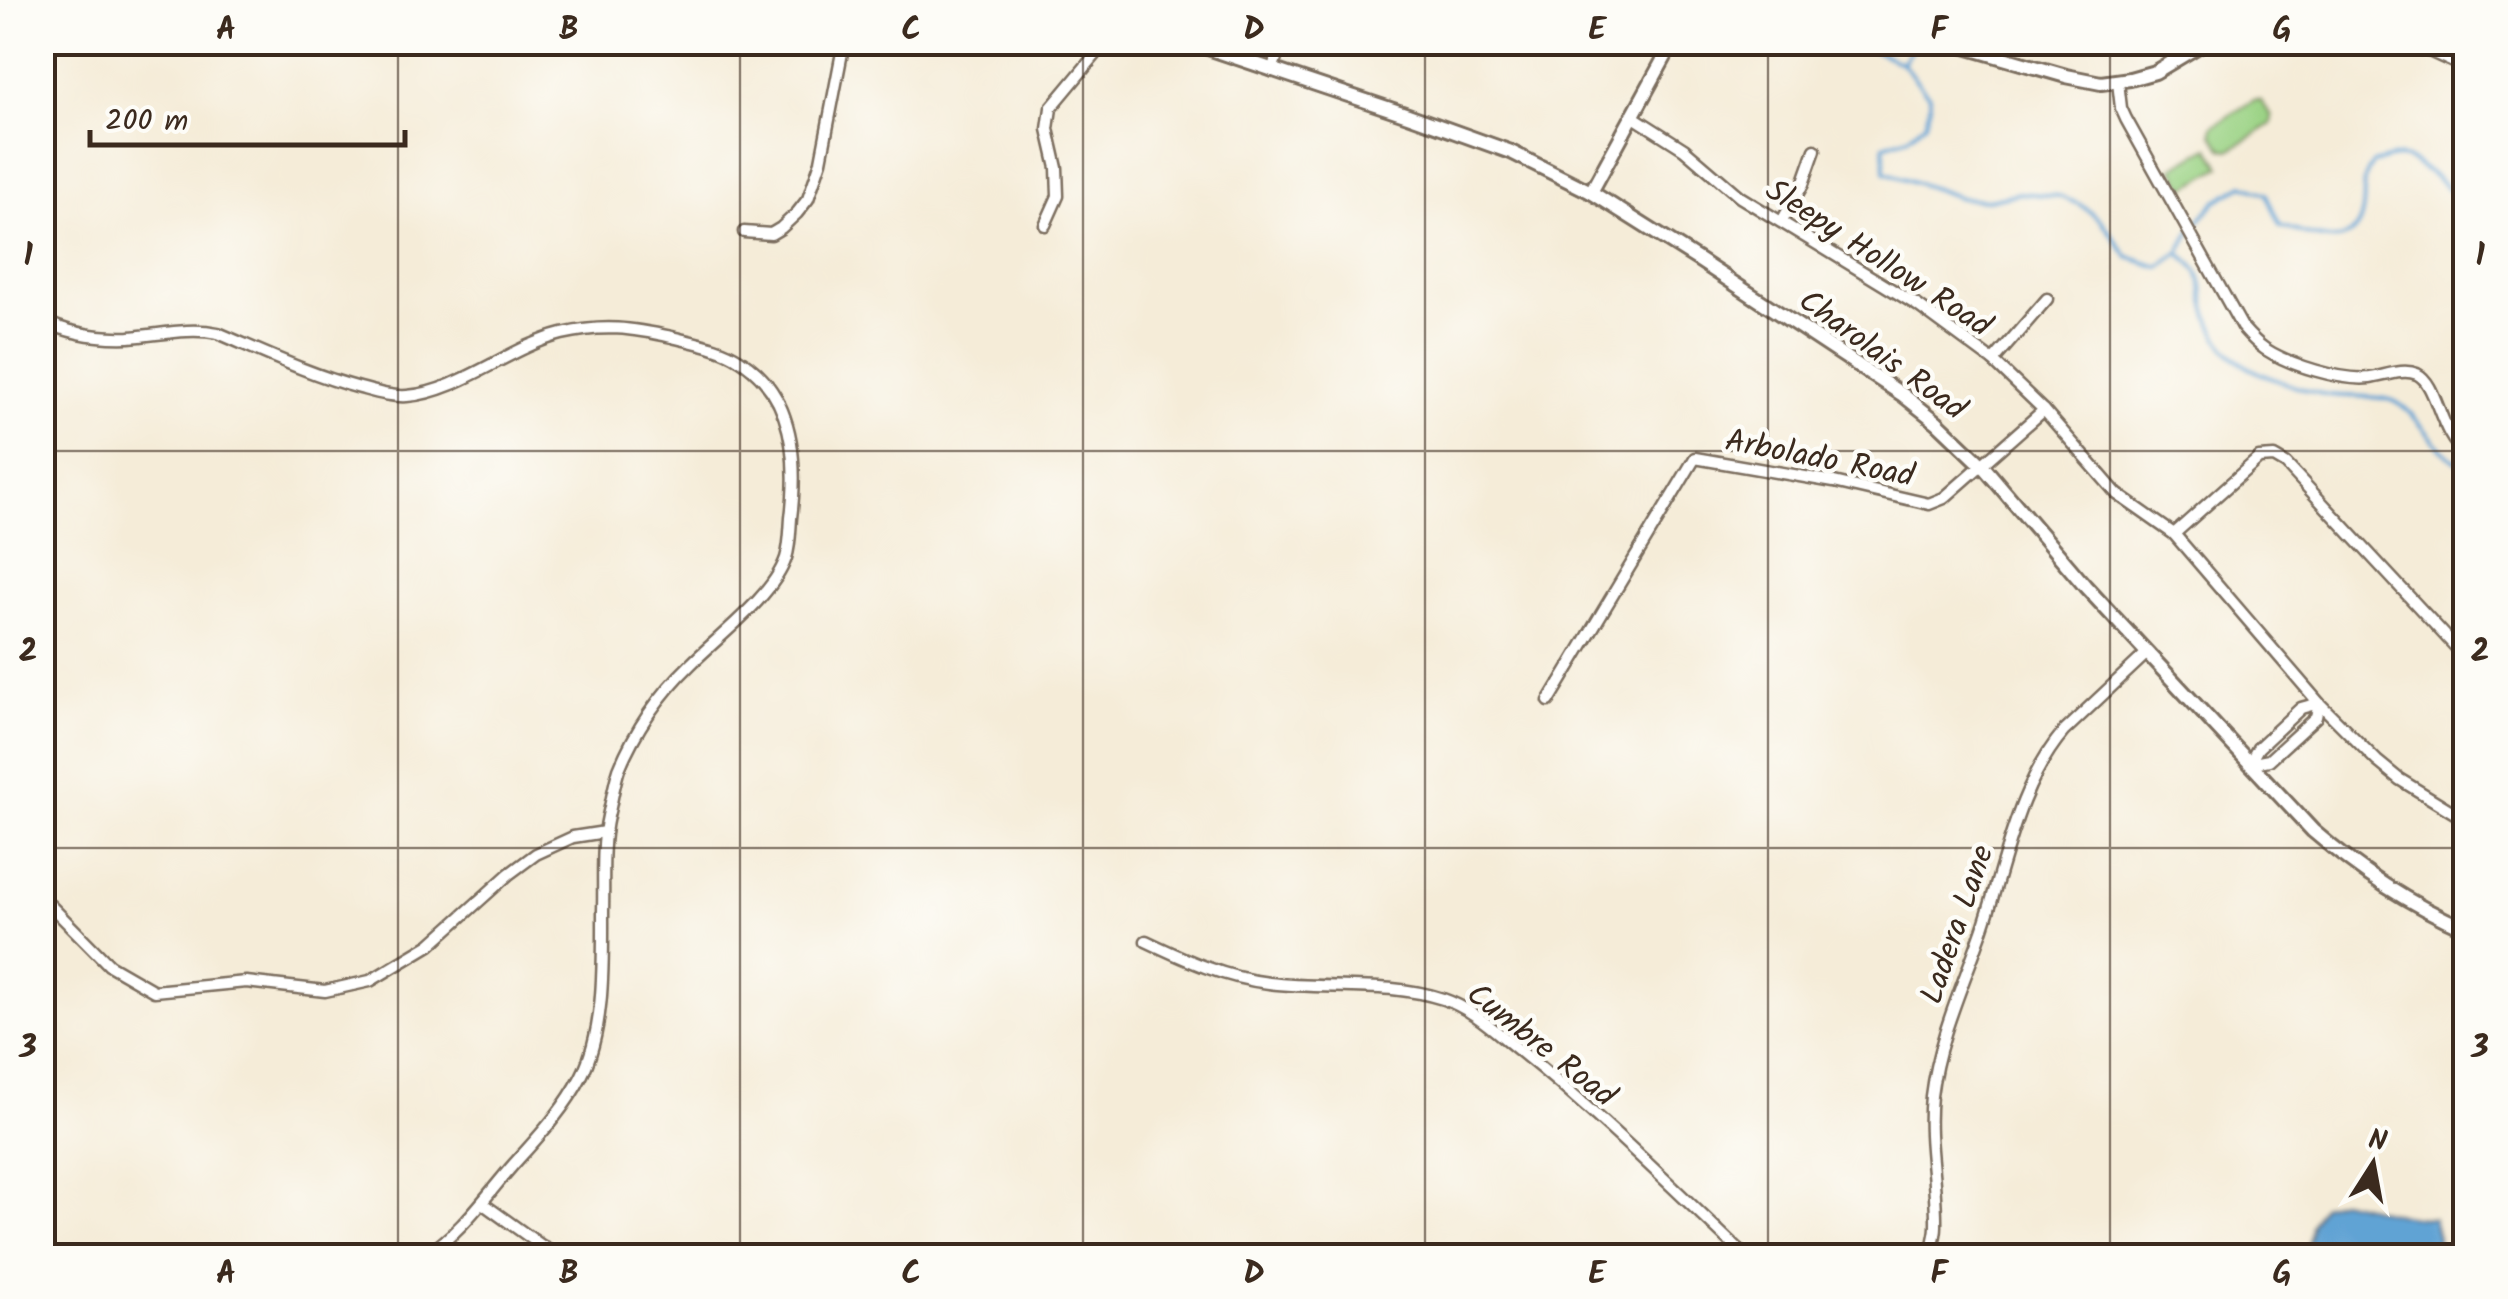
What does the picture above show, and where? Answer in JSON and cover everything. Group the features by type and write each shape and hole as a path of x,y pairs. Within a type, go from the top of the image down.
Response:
{"street":[{"path":"744,232 771,234 808,199 821,161 844,42"},
{"path":"1045,225 1058,196 1057,168 1048,129 1052,108 1106,42"},
{"name":"Charolais Road","path":"1190,42 1511,152 1591,192 1890,386 1937,422 1982,465 2086,586 2314,832 2352,864 2412,904 2466,930"},
{"path":"1272,71 1281,42"},
{"path":"1448,42 1499,50 1513,42"},
{"path":"1591,192 1673,42"},
{"path":"1948,42 2101,84 2155,72 2205,42"},
{"path":"2379,42 2429,50 2466,68"},
{"path":"2118,82 2126,119 2242,327 2254,341 2268,352 2334,375 2368,378 2416,374 2429,386 2453,442 2466,453"},
{"name":"Sleepy Hollow Road","path":"1632,116 1684,150 1740,197 1917,304 1993,360 2044,410 2117,494 2174,534 2319,704 2377,761 2466,820"},
{"path":"1782,221 1803,184 1815,150"},
{"path":"1993,360 2047,299"},
{"path":"42,320 62,330 94,336 201,330 218,333 317,374 378,393 402,396 432,392 558,334 622,327 706,346 741,360 768,386 787,421 794,450 794,501 787,556 778,576 686,668 647,716 618,772 604,832 600,998 595,1036 582,1075 546,1130 456,1230 424,1256"},
{"name":"Arbolado Road","path":"1549,701 1695,458 1834,482 1929,504 1944,498 2044,410"},
{"path":"2174,534 2259,458 2274,458 2286,464 2466,658"},
{"name":"Ladera Lane","path":"1930,1256 1936,1229 1928,1137 1933,1084 1943,1040 2024,800 2052,745 2147,653"},
{"path":"2249,764 2258,748 2301,708 2319,704"},
{"path":"42,897 109,965 154,992 246,982 325,992 370,981 430,945 536,854 573,837 604,832"},
{"name":"Cumbre Road","path":"1146,941 1228,976 1268,983 1406,990 1442,998 1472,1012 1568,1090 1745,1256"},
{"path":"482,1203 562,1256"}],"green space":[{"path":"2254,100 2261,101 2272,116 2271,124 2230,150 2223,149 2212,133 2213,126"},
{"path":"2209,147 2221,167 2185,188 2173,168"}],"water":[{"path":"2339,1200 2433,1218 2438,1256 2306,1256 2311,1224 2322,1205"}],"waterway":[{"path":"1737,42 1837,50 1863,46 1902,63 1930,97 1930,106 1925,123 1908,137 1884,145 1885,172 1961,198 1988,200 2020,193 2058,196 2079,204 2101,220 2128,257 2159,267 2179,253 2192,229 2216,201 2244,185 2266,194 2280,226 2331,239 2352,233 2363,208 2366,176 2373,163 2389,158 2406,159 2425,170 2466,208"},
{"path":"1902,63 1911,50"},
{"path":"2179,253 2198,272 2219,339 2244,365 2307,390 2391,400 2409,412 2445,452 2466,466"}]}
